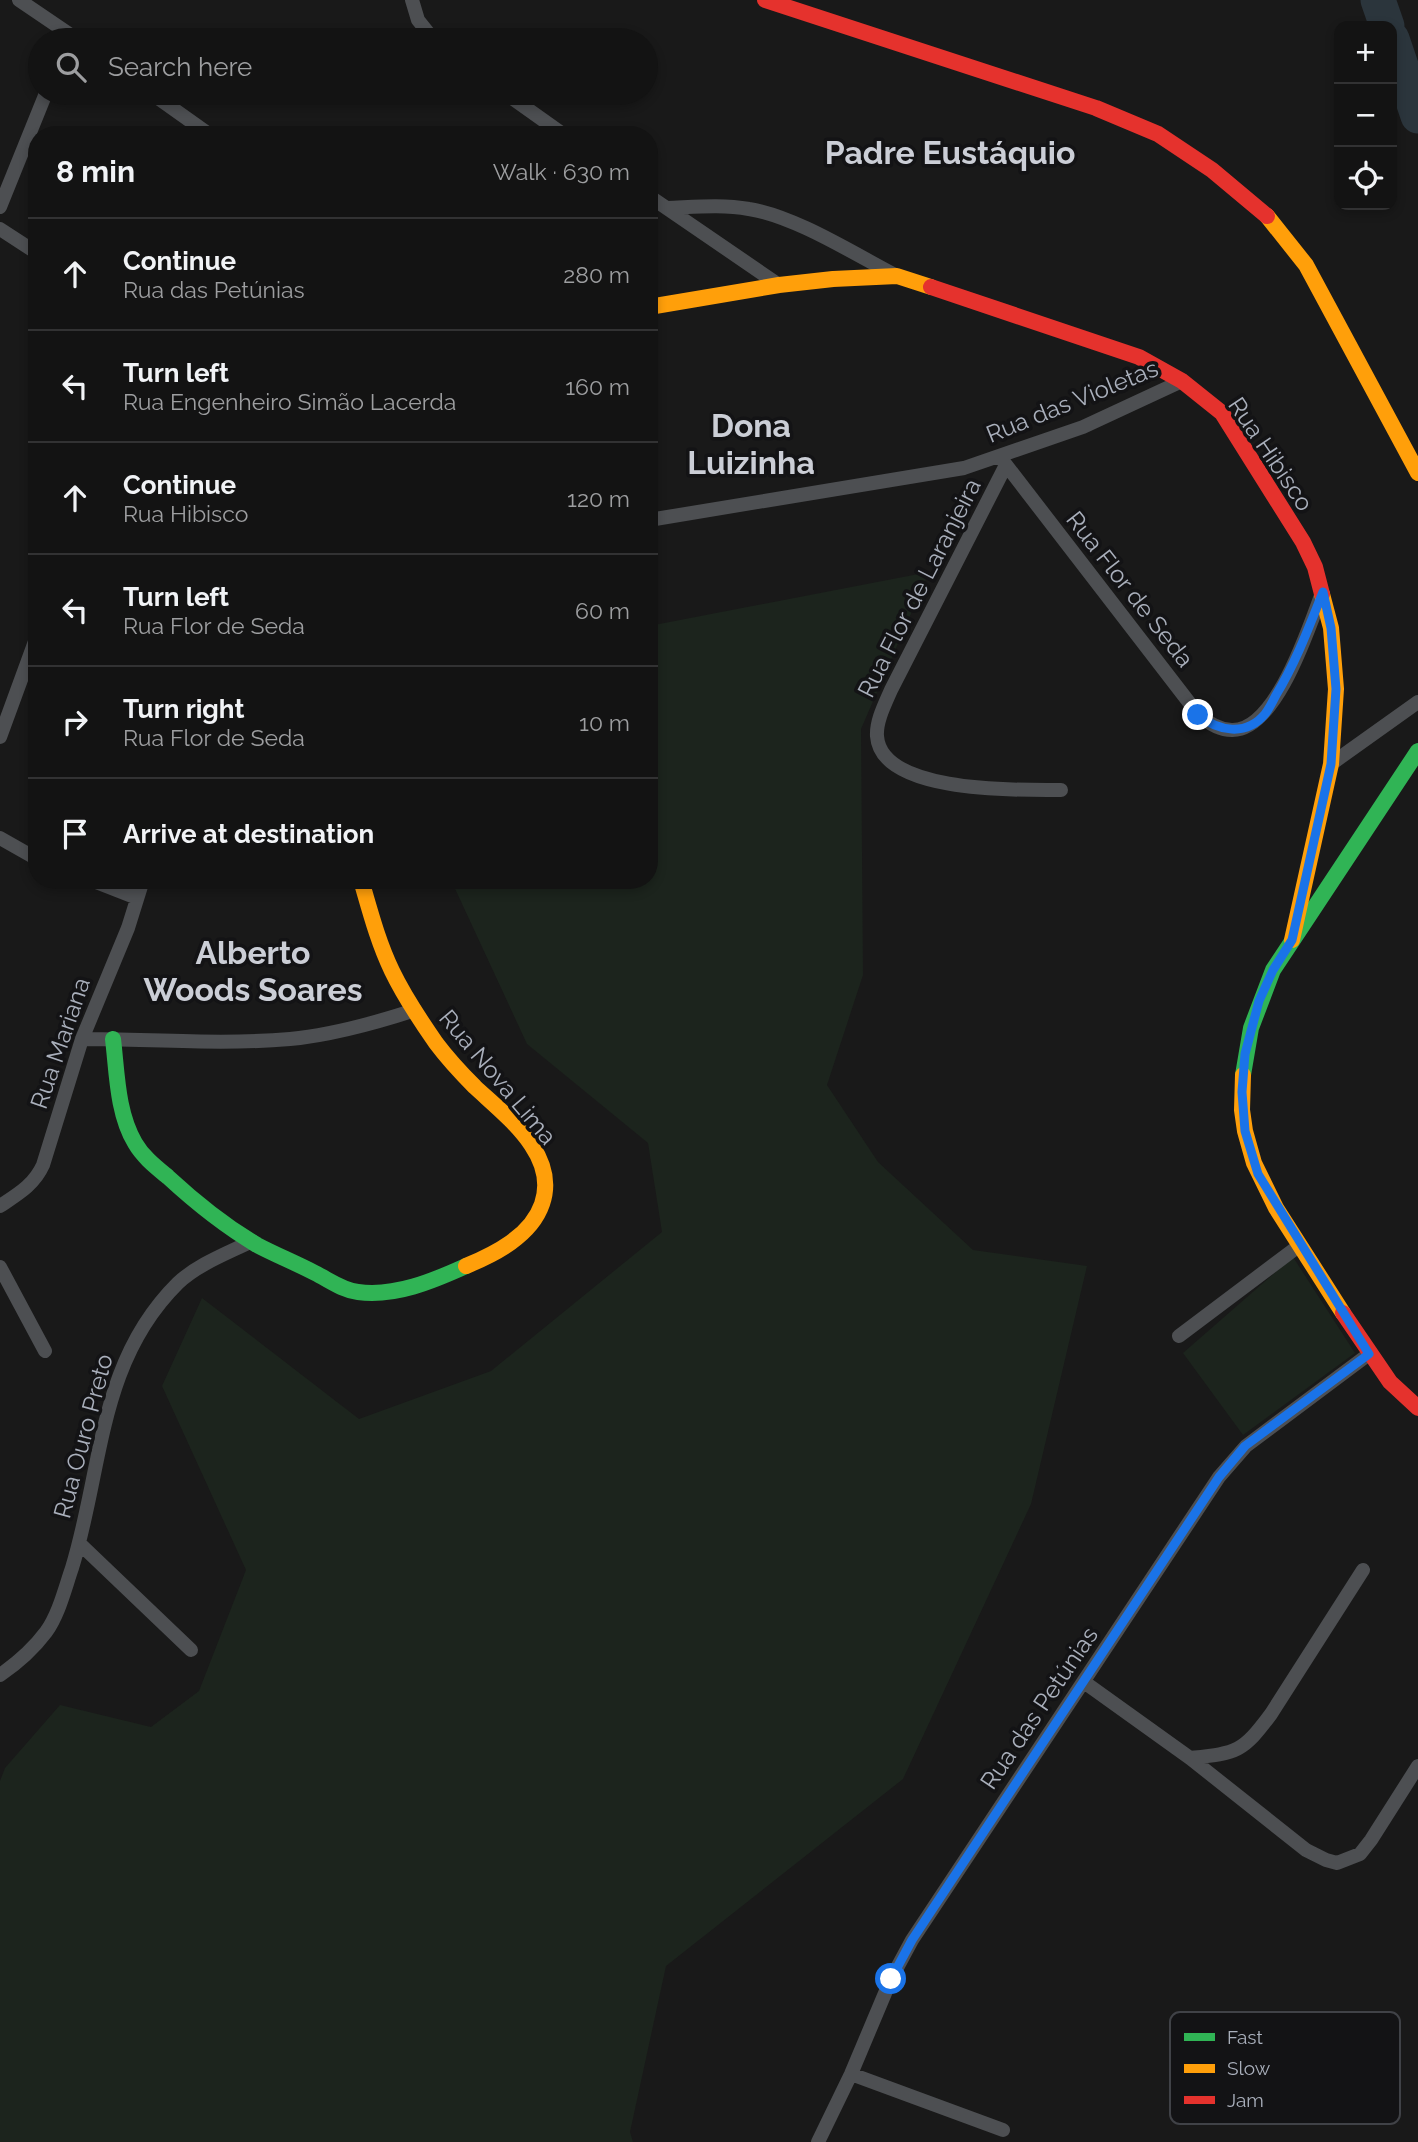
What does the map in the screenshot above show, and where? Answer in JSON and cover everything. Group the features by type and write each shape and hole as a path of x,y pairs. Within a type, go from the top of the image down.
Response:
{"street":[{"path":"19,0 57,28"},
{"path":"412,0 418,20 424,28"},
{"path":"765,0 1096,108 1158,134 1212,170 1265,214 1307,265 1418,473"},
{"path":"33,126 41,105"},
{"path":"168,105 197,126"},
{"path":"522,105 551,126"},
{"path":"0,207 28,138"},
{"path":"658,202 779,285"},
{"path":"667,208 729,206 770,214 792,222 897,276"},
{"path":"0,229 28,247"},
{"name":"Rua Hibisco","path":"658,305 779,285 897,276 1139,357 1182,381 1222,413 1303,542 1315,567 1331,628 1336,689 1331,764 1292,940"},
{"name":"Rua das Violetas","path":"658,519 1003,461 1182,381"},
{"name":"Rua Flor de Seda","path":"1003,461 1198,715 1219,728 1233,731 1244,728 1265,715 1292,668 1323,592"},
{"name":"Rua Flor de Laranjeira","path":"1003,461 891,690 878,722 877,736 886,760 917,777 978,787 1061,790"},
{"path":"0,737 28,661"},
{"path":"1331,764 1418,702"},
{"path":"1418,751 1273,970 1259,1001 1245,1054 1242,1092 1245,1131 1258,1174 1369,1354 1390,1382 1418,1408"},
{"path":"0,838 28,854"},
{"path":"114,889 137,898"},
{"name":"Rua Mariana","path":"0,1206 28,1187 37,1178 43,1165 82,1039 128,928 140,889"},
{"name":"Rua Nova Lima","path":"252,1241 356,1293 400,1290 435,1279 489,1255 513,1240 527,1229 536,1216 546,1190 538,1157 519,1129 462,1075 430,1034 396,980 374,925 364,889"},
{"path":"82,1039 228,1042 293,1038 383,1020 415,1010"},
{"path":"113,1039 125,1119 134,1142 150,1161 188,1195 252,1241"},
{"name":"Rua Ouro Preto","path":"0,1675 15,1665 47,1631 61,1601 79,1543 109,1408 119,1373 133,1342 153,1311 180,1281 252,1241"},
{"path":"1179,1336 1300,1245"},
{"path":"0,1268 45,1351"},
{"name":"Rua das Petúnias","path":"818,2142 851,2074 891,1979 912,1940 1219,1477 1245,1446 1369,1354"},
{"path":"79,1543 191,1650"},
{"path":"1190,1758 1223,1755 1243,1747 1256,1735 1363,1570"},
{"path":"1084,1682 1190,1758 1306,1850 1326,1860 1338,1863 1360,1854 1418,1766"},
{"path":"851,2074 1003,2130"}],"shaded area":[{"path":"929,572 861,729 863,975 827,1085 878,1162 973,1250 1087,1266 1031,1504 903,1779 666,1966 630,2132 633,2142 0,2142 0,1781 5,1768 60,1705 151,1727 199,1691 246,1570 162,1386 202,1298 359,1419 491,1371 662,1232 648,1143 527,1044 455,889 658,889 658,624"},
{"path":"1293,1257 1355,1353 1243,1435 1183,1353"}],"waterway":[{"path":"1378,0 1385,21"},
{"path":"1397,54 1418,116"}],"traffic: fast":[{"path":"1243,1075 1251,1028 1273,970 1418,751"},
{"path":"113,1039 121,1106 138,1148 189,1196 245,1238 341,1287 358,1292 400,1290 466,1266"}],"traffic: slow":[{"path":"1267,216 1306,265 1418,473"},
{"path":"658,305 779,285 833,279 897,276 931,287"},
{"path":"1292,940 1331,764 1336,689 1331,628 1322,594"},
{"path":"364,889 383,949 412,1008 450,1060 526,1138 543,1169 545,1186 542,1204 530,1226 500,1250 466,1266"},
{"path":"1243,1075 1242,1110 1254,1163 1276,1208 1343,1313"}],"traffic: jam":[{"path":"765,0 1096,108 1158,134 1212,170 1267,216"},
{"path":"931,287 1139,357 1182,381 1222,413 1303,542 1315,567 1322,594"},
{"path":"1343,1313 1390,1382 1418,1408"}],"district":[{"name":"Padre Eustáquio","path":"950,152"},
{"name":"Dona Luizinha","path":"751,444"},
{"name":"Alberto Woods Soares","path":"253,970"}],"route":[{"path":"891,1979 912,1940 1219,1477 1245,1446 1369,1354 1258,1174 1245,1131 1242,1092 1245,1054 1259,1001 1273,970 1292,940 1331,764 1336,689 1331,628 1323,592 1292,668 1265,715 1244,728 1233,731 1219,728 1198,715"}]}
